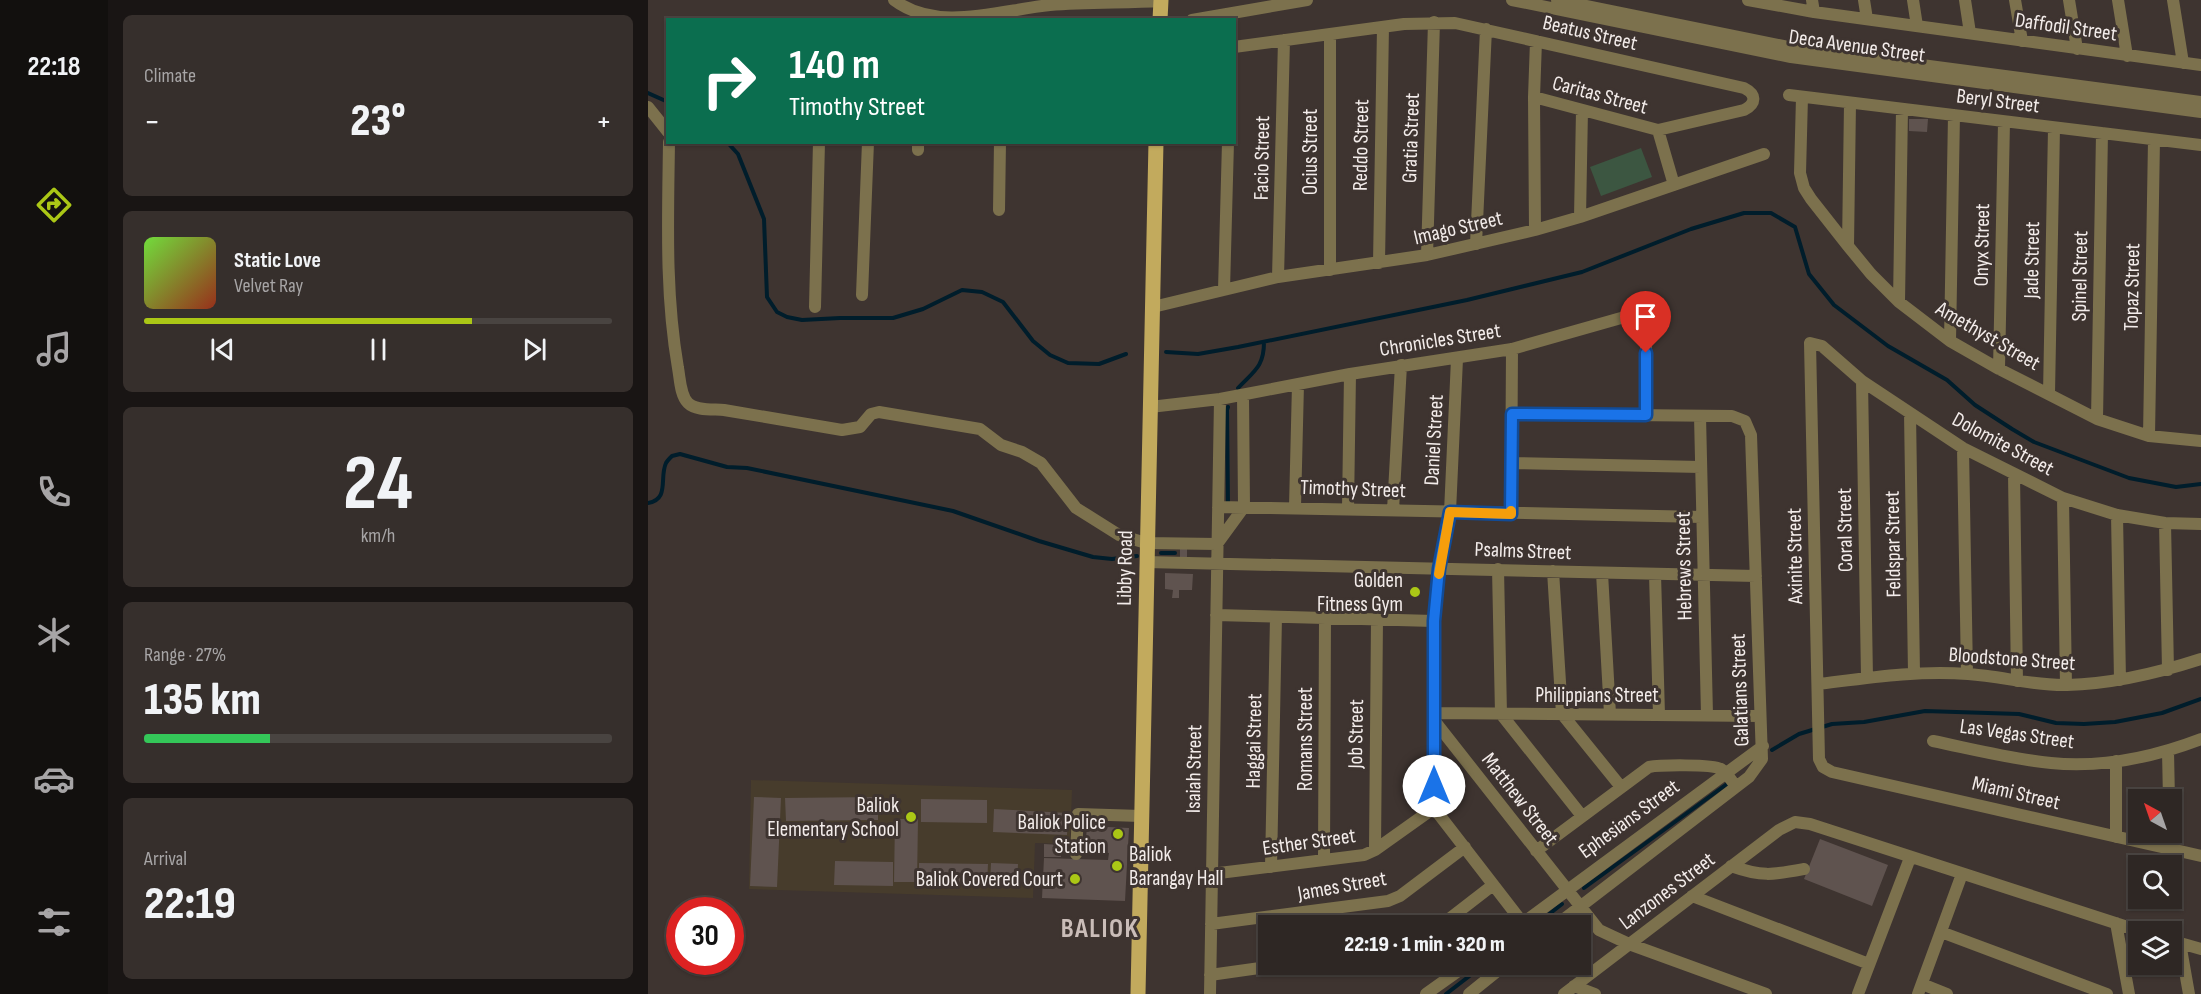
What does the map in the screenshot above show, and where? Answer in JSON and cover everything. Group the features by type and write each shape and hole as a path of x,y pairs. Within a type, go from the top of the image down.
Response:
{"main road":[{"path":"1160,18 1161,1"},
{"name":"Libby Road","path":"1138,994 1156,144"}],"street":[{"path":"894,0 924,15 952,18 1001,16 1050,5 1161,1"},
{"path":"1203,18 1306,0"},
{"name":"Deca Avenue Street","path":"1512,0 1634,21 1762,48 2096,93 2201,112"},
{"name":"Deca Avenue Street","path":"1557,0 1634,21"},
{"name":"Daffodil Street","path":"1748,0 1813,6 1867,19 2201,65"},
{"path":"1864,0 1867,19"},
{"path":"1913,0 1917,26"},
{"path":"1965,0 1970,33"},
{"path":"2015,0 2022,41"},
{"path":"2069,0 2077,49"},
{"path":"2118,0 2127,56"},
{"path":"2173,0 2183,63"},
{"name":"Beatus Street","path":"1236,47 1383,27 1434,22 1455,23 1744,88 1749,90 1754,97"},
{"name":"Gratia Street","path":"1427,255 1434,22"},
{"name":"Reddo Street","path":"1379,264 1383,27"},
{"path":"1476,244 1486,30"},
{"name":"Ocius Street","path":"1330,34 1330,270"},
{"name":"Facio Street","path":"1278,277 1284,40"},
{"path":"1535,230 1536,41"},
{"name":"Deca Avenue Street","path":"2096,93 2201,102"},
{"name":"Beryl Street","path":"1804,188 1800,173 1795,96 2201,145"},
{"name":"Caritas Street","path":"1534,97 1658,130 1744,110 1752,105 1754,97"},
{"path":"1848,246 1850,103"},
{"path":"648,107 666,130"},
{"path":"1899,302 1902,109"},
{"path":"1580,217 1582,110"},
{"path":"1950,341 1954,115"},
{"name":"Onyx Street","path":"1999,369 2004,122"},
{"name":"Jade Street","path":"2049,394 2054,128"},
{"path":"1658,130 1674,184"},
{"name":"Spinel Street","path":"2097,419 2102,133"},
{"name":"Topaz Street","path":"2149,436 2154,140"},
{"path":"669,144 668,281 671,329 682,394 687,402 706,409 842,430 860,427 871,414 879,412 946,425 977,428 1001,445 1022,452 1041,463 1076,508 1119,535 1146,543 1217,544 1244,507 1244,395"},
{"path":"815,307 819,144"},
{"path":"862,295 868,144"},
{"path":"999,210 1000,144"},
{"path":"1224,290 1228,144"},
{"name":"Imago Street","path":"1153,307 1278,277 1379,264 1535,230 1580,217 1764,154"},
{"name":"Amethyst Street","path":"1804,188 1871,274 1899,302 1950,341 2097,419 2149,436 2201,441"},
{"name":"Chronicles Street","path":"1150,407 1220,399 1401,365 1457,359 1512,349 1614,319 1631,318 1642,326 1646,333 1646,415"},
{"name":"Dolomite Street","path":"1810,343 1822,346 1862,381 1963,448 2063,498 2116,515 2165,523 2201,524"},
{"name":"Axinite Street","path":"1810,343 1818,733 1819,759 1822,767"},
{"path":"1511,514 1512,349"},
{"name":"Daniel Street","path":"1434,808 1434,621 1439,569 1450,512 1457,359"},
{"path":"1393,510 1401,365"},
{"path":"1348,508 1350,374"},
{"name":"Coral Street","path":"1862,381 1867,678"},
{"path":"1295,507 1298,384"},
{"name":"Isaiah Street","path":"1210,994 1220,399"},
{"path":"1512,414 1700,416"},
{"name":"Feldspar Street","path":"1910,414 1914,673"},
{"name":"Galatians Street","path":"1569,915 1749,777 1760,764 1763,746 1760,716 1751,435 1745,421 1732,416 1700,416"},
{"name":"Hebrews Street","path":"1700,416 1707,715"},
{"path":"1963,448 1968,674"},
{"path":"1511,463 1701,466"},
{"path":"2014,474 2018,681"},
{"path":"2063,498 2066,685"},
{"name":"Timothy Street","path":"1218,507 1702,517"},
{"path":"2116,515 2120,680"},
{"path":"2165,523 2168,670"},
{"name":"Psalms Street","path":"1146,562 1756,576"},
{"path":"1498,569 1501,714 1582,816"},
{"path":"1553,572 1562,714 1621,787"},
{"path":"1602,573 1610,714"},
{"path":"1655,574 1659,715"},
{"path":"1216,615 1434,621"},
{"name":"Haggai Street","path":"1271,867 1275,617"},
{"name":"Romans Street","path":"1324,860 1325,618"},
{"name":"Job Street","path":"1375,850 1377,619"},
{"name":"Bloodstone Street","path":"1818,684 1914,673 1968,674 2066,685 2120,680 2168,670 2201,659"},
{"name":"Philippians Street","path":"1433,716 1501,714 1760,716"},
{"name":"Matthew Street","path":"1433,716 1579,907 1599,930 1629,944"},
{"name":"Las Vegas Street","path":"1932,741 2052,763 2073,764 2116,761 2168,751 2201,739"},
{"name":"Ephesians Street","path":"1532,915 1763,746"},
{"path":"2168,751 2169,789"},
{"path":"2116,761 2116,837"},
{"path":"1536,851 1642,771 1655,766 1711,766 1726,773 1736,787"},
{"name":"Miami Street","path":"1822,767 1832,772 2201,856"},
{"path":"1434,808 1514,915"},
{"name":"Esther Street","path":"1211,874 1355,856 1375,850 1434,808"},
{"path":"1076,854 1078,814 1141,816"},
{"name":"Lanzones Street","path":"1564,994 1779,830 1795,822 1810,824 1910,858"},
{"path":"2169,843 2169,849"},
{"name":"James Street","path":"1211,924 1389,901 1400,896 1464,847"},
{"path":"1858,994 1910,858 2128,927"},
{"path":"1731,866 1752,874 1767,876 1804,869"},
{"path":"1947,994 1920,989 1962,874"},
{"path":"1454,915 1493,885"},
{"path":"1692,896 1869,964"},
{"path":"2116,923 2129,994"},
{"path":"1941,932 2107,994"},
{"path":"1629,944 1766,994"},
{"path":"2182,944 2201,949"},
{"path":"2182,966 2189,994"},
{"path":"1210,975 1258,968"},
{"path":"1426,994 1453,975"},
{"path":"1469,994 1492,975"},
{"path":"1574,986 1595,994"}],"shaded area":[{"name":"Baliok Elementary School","path":"751,780 1072,790 1070,844 1035,843 1033,898 749,889"}],"green space":[{"path":"1641,148 1652,177 1601,196 1590,167"}],"building":[{"path":"1909,119 1928,119 1927,132 1909,131"},
{"path":"1180,548 1187,548 1187,558 1180,558"},
{"path":"1165,573 1193,574 1192,590 1179,590 1179,598 1172,598 1173,590 1165,589"},
{"path":"754,797 781,798 777,887 750,886"},
{"path":"878,797 878,820 786,821 785,798"},
{"path":"921,799 987,800 987,823 921,822"},
{"path":"994,809 1068,813 1067,835 993,832"},
{"path":"895,819 918,819 917,882 894,882"},
{"path":"1087,826 1129,828 1125,901 1042,898 1044,858 1108,860 1109,853 1085,852"},
{"path":"1820,839 1888,865 1872,906 1804,879"},
{"path":"1044,844 1061,845 1061,857 1044,857"},
{"path":"835,861 893,862 893,886 834,885"},
{"path":"919,863 988,864 987,884 919,883"},
{"path":"991,863 1018,864 1017,885 990,885"}],"waterway":[{"path":"648,93 666,101"},
{"path":"729,144 738,154 764,219 767,297 777,312 802,320 893,318 923,309 962,290 982,292 1003,302 1033,341 1050,355 1068,363 1099,364 1126,354"},
{"path":"1166,352 1198,354 1467,300 1582,272 1691,229 1744,213 1771,213 1795,227 1809,274 1834,305 1888,346 1947,380 1975,405 2012,429 2034,442 2129,478 2176,487 2201,484"},
{"path":"1238,388 1260,363 1264,342"},
{"path":"1228,407 1228,506"},
{"path":"648,503 655,501 662,493 666,462 672,456 680,454 727,467 747,468 953,511 1093,557 1112,559 1137,556"},
{"path":"1161,553 1175,553"},
{"path":"1772,750 1799,734 1832,724 1864,722 1925,711 2019,714 2056,723 2084,724 2115,722 2162,713 2201,699"},
{"path":"1584,888 1727,784"},
{"path":"1548,915 1562,904"},
{"path":"1446,994 1471,975"}],"slow traffic":[{"path":"1439,574 1450,512 1511,514 1511,511"}],"place":[{"name":"Golden Fitness Gym","path":"1415,592"},
{"name":"Baliok Elementary School","path":"911,817"},
{"name":"Baliok Police Station","path":"1118,834"},
{"name":"Baliok Barangay Hall","path":"1117,866"},
{"name":"Baliok Covered Court","path":"1075,879"}],"district":[{"name":"BALIOK","path":"1100,929"}],"route":[{"path":"1434,786 1434,621 1439,569 1450,512 1511,514 1512,414 1646,415 1646,353"}]}
